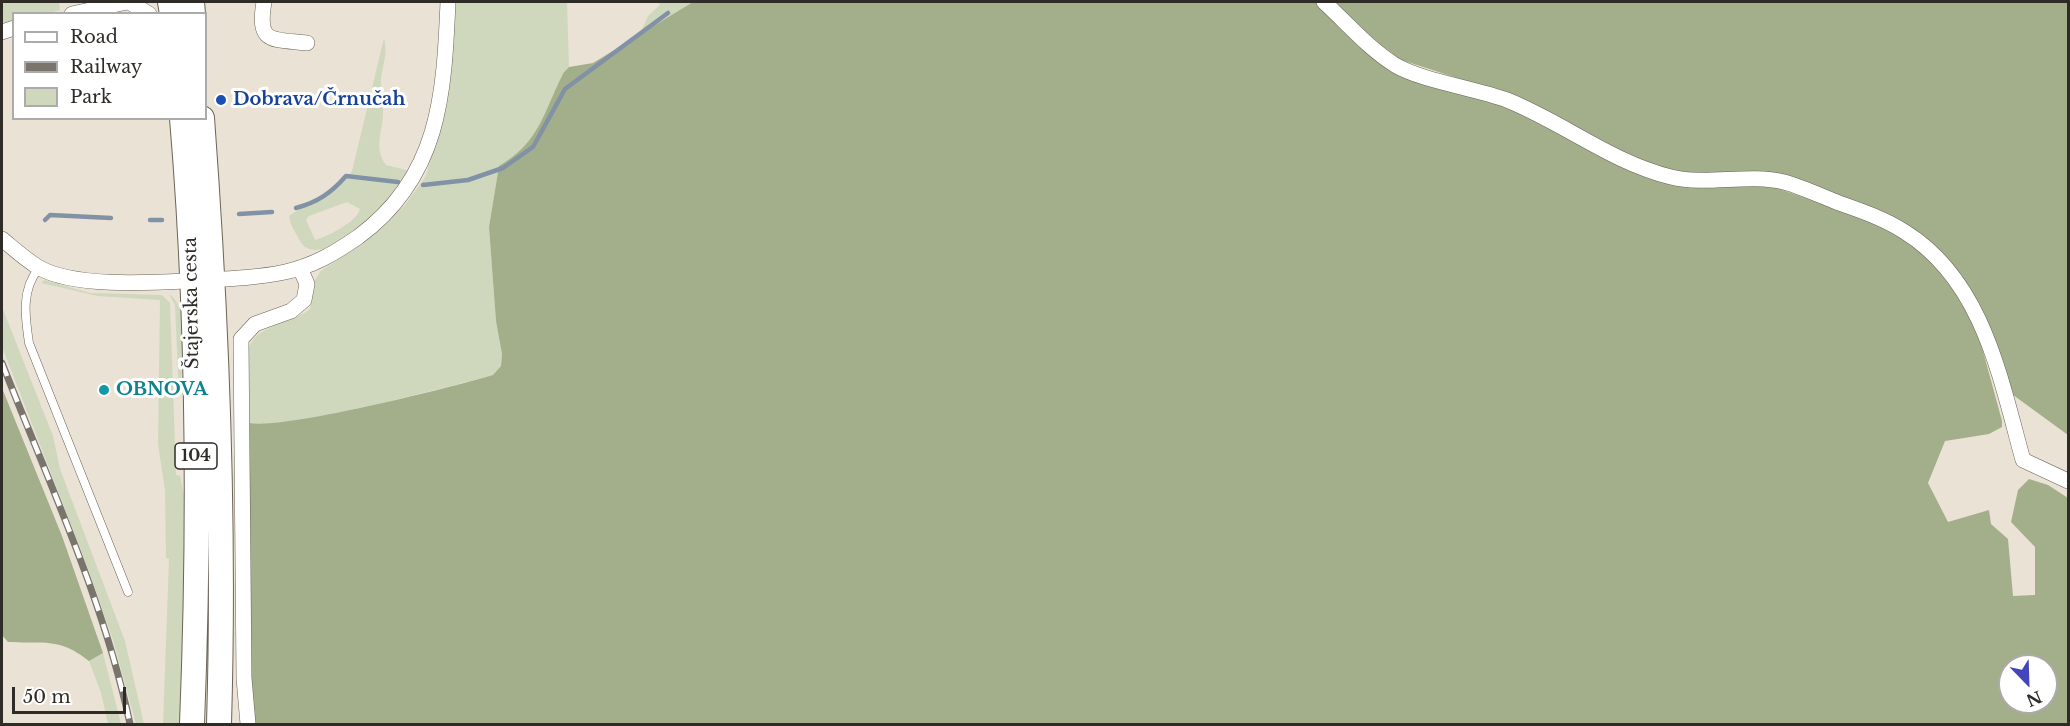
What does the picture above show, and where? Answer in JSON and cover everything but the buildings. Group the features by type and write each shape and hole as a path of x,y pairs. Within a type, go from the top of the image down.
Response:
{"main road":[{"name":"Štajerska cesta","path":"182,120 203,280 222,516 219,724"},
{"name":"Štajerska cesta","path":"192,724 203,280 202,120"}],"street":[{"path":"81,12 128,2 146,12"},
{"path":"264,2 261,21 263,33 269,38 307,43"},
{"path":"2,239 39,268 111,283 266,275 300,268 338,251 372,226 399,200 423,162 436,122 446,59 448,2"},
{"path":"1324,2 1381,55 1398,66 1507,100 1562,125 1609,154 1640,167 1673,177 1707,181 1762,179 1784,182 1879,218 1906,232 1933,253 1971,303 1986,336 2023,459 2068,482"},
{"path":"248,724 244,654 241,339 255,324 291,311 304,300 307,284 300,268"}],"lane":[{"path":"39,268 29,280 24,312 29,343 128,592"}],"green space":[{"path":"2,2 59,2 60,10 53,12 12,12 12,25 2,29"},
{"path":"456,2 567,2 569,67 564,72 532,136 513,156 499,166 489,227 496,321 502,354 501,366 493,375 483,378 361,408 290,421 263,424 246,422 247,353 251,343 264,330 302,315 310,309 315,280 321,271 376,233 405,205 426,176 445,108"},
{"path":"658,2 693,2 639,36 648,16 660,5"},
{"path":"693,2 1316,2 1377,59 1518,110 1613,163 1765,184 1880,224 1926,254 1948,280 1968,313 1980,340 2002,421 2002,427 1989,434 1945,441 1928,483 1948,522 1989,510 1991,524 2008,539 2013,596 2035,595 2035,547 2011,522 2018,490 2029,479 2048,485 2068,498 2068,724 254,724 251,703 246,422 263,424 326,415 406,398 493,375 501,366 502,354 496,321 489,227 499,166 524,146 532,136 564,72 569,67 593,63"},
{"path":"1330,2 2068,2 2068,435 2009,392 1993,334 1949,261 1782,176 1682,172 1645,164 1488,88 1389,56"},
{"path":"384,38 385,54 381,79 383,119 380,152 386,165 410,171 391,198 361,227 333,245 320,250 309,249 300,241 289,216 338,187 352,171","holes":["347,202 360,209 348,223 327,236 315,240 306,220 309,216"]},
{"path":"44,280 90,293 162,295 170,303 176,475 180,476 186,503 183,724 163,724 169,559 166,558 165,490 158,444 160,300 98,296 41,283"},
{"path":"169,294 181,313 184,327 179,396 175,305"},
{"path":"2,307 53,436 60,469 125,641 144,724 136,724 113,640 86,563 2,347"},
{"path":"2,388 62,536 103,653 89,661 60,645 8,642 2,635"},
{"path":"103,653 121,724 108,724 101,693 89,661"}],"waterway":[{"path":"423,185 468,180 503,168 533,147 565,89 668,13"},
{"path":"296,208 324,196 346,176 398,182"},
{"path":"239,214 272,212"},
{"path":"45,220 50,215 111,218"},
{"path":"150,220 162,220"}],"railway":[{"path":"2,363 90,586 106,632 130,724"}],"place":[{"name":"Dobrava/Črnučah","path":"221,100"},
{"name":"OBNOVA","path":"104,390"}]}
